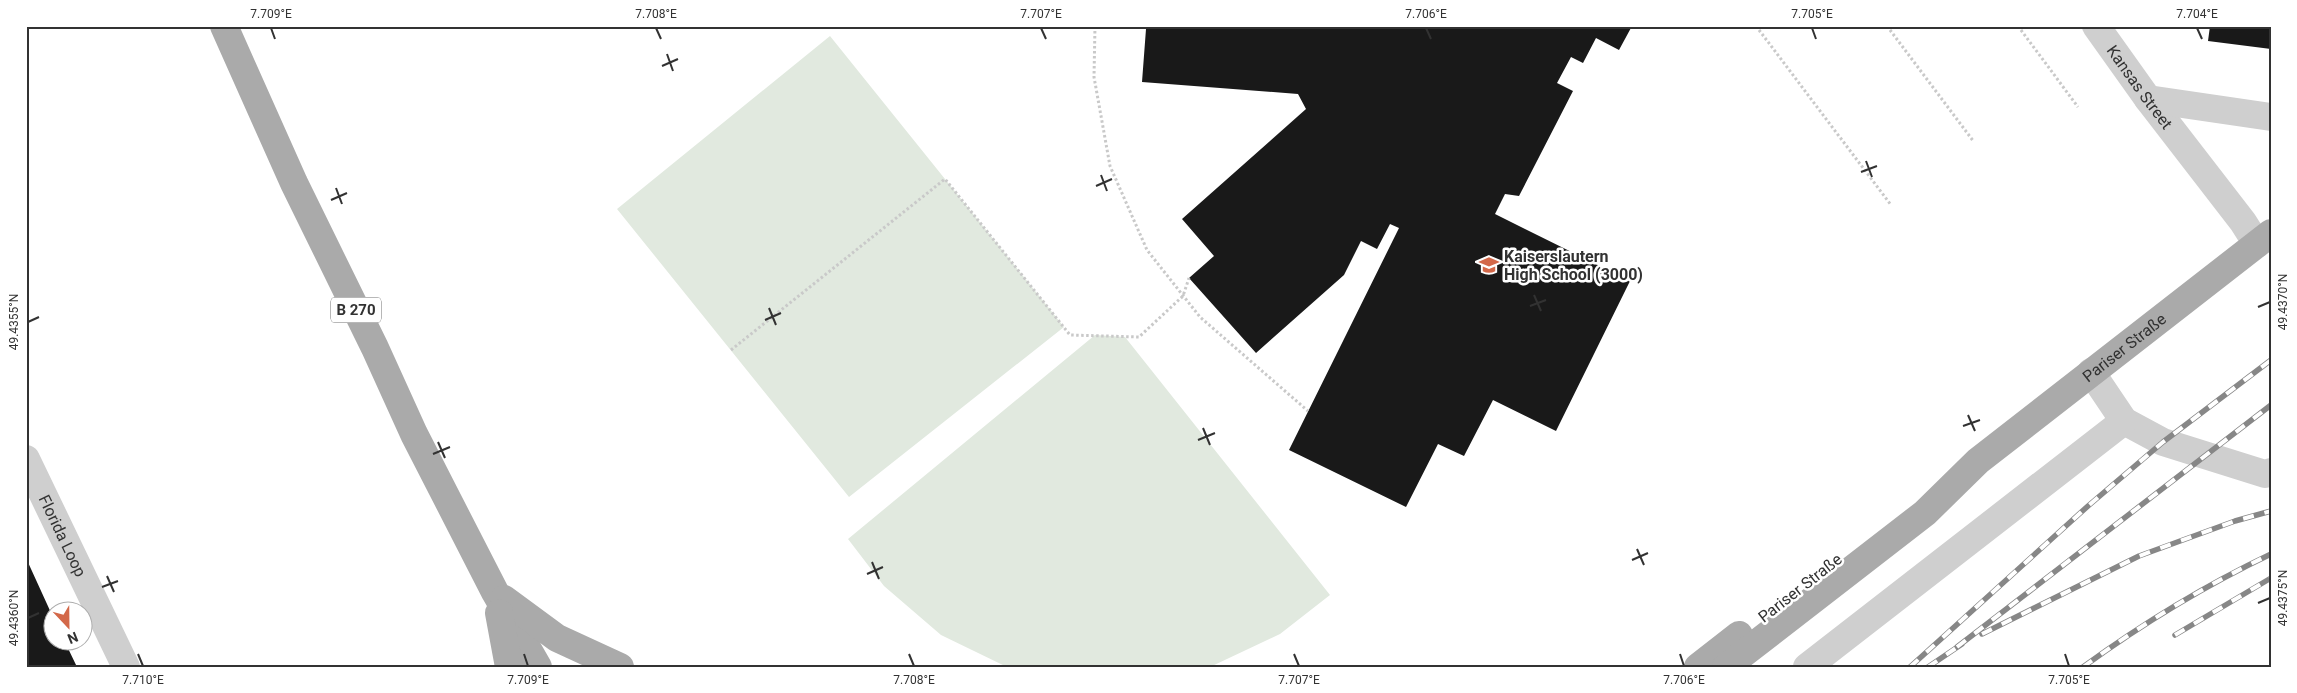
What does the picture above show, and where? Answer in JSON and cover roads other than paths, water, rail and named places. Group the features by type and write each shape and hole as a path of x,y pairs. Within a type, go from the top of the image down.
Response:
{"main road":[{"name":"B 270","path":"224,26 294,183 375,348 414,434 495,592 538,667"},
{"name":"Pariser Straße","path":"1726,667 1925,513 1978,460 2264,238"},
{"name":"Pariser Straße","path":"1698,667 1926,490 1978,460"},
{"path":"495,592 509,667"},
{"path":"495,592 557,638 620,667"}],"street":[{"name":"Kansas Street","path":"2096,26 2184,148 2243,222 2264,238"},
{"path":"2148,99 2271,117"},
{"path":"2091,372 2124,421 2163,442 2265,474 2271,472"},
{"path":"1807,667 2124,421"},
{"name":"Florida Loop","path":"26,459 126,667"}],"railway":[{"path":"1910,667 2088,506 2163,442 2271,360"},
{"path":"1957,647 2271,405"},
{"path":"1982,634 2139,556 2235,521 2271,511"},
{"path":"2083,667 2174,606 2271,554"},
{"path":"2175,635 2271,578"},
{"path":"1928,667 1962,644"}],"place":[{"name":"Kaiserslautern High School (3000)","path":"1489,265"}]}
